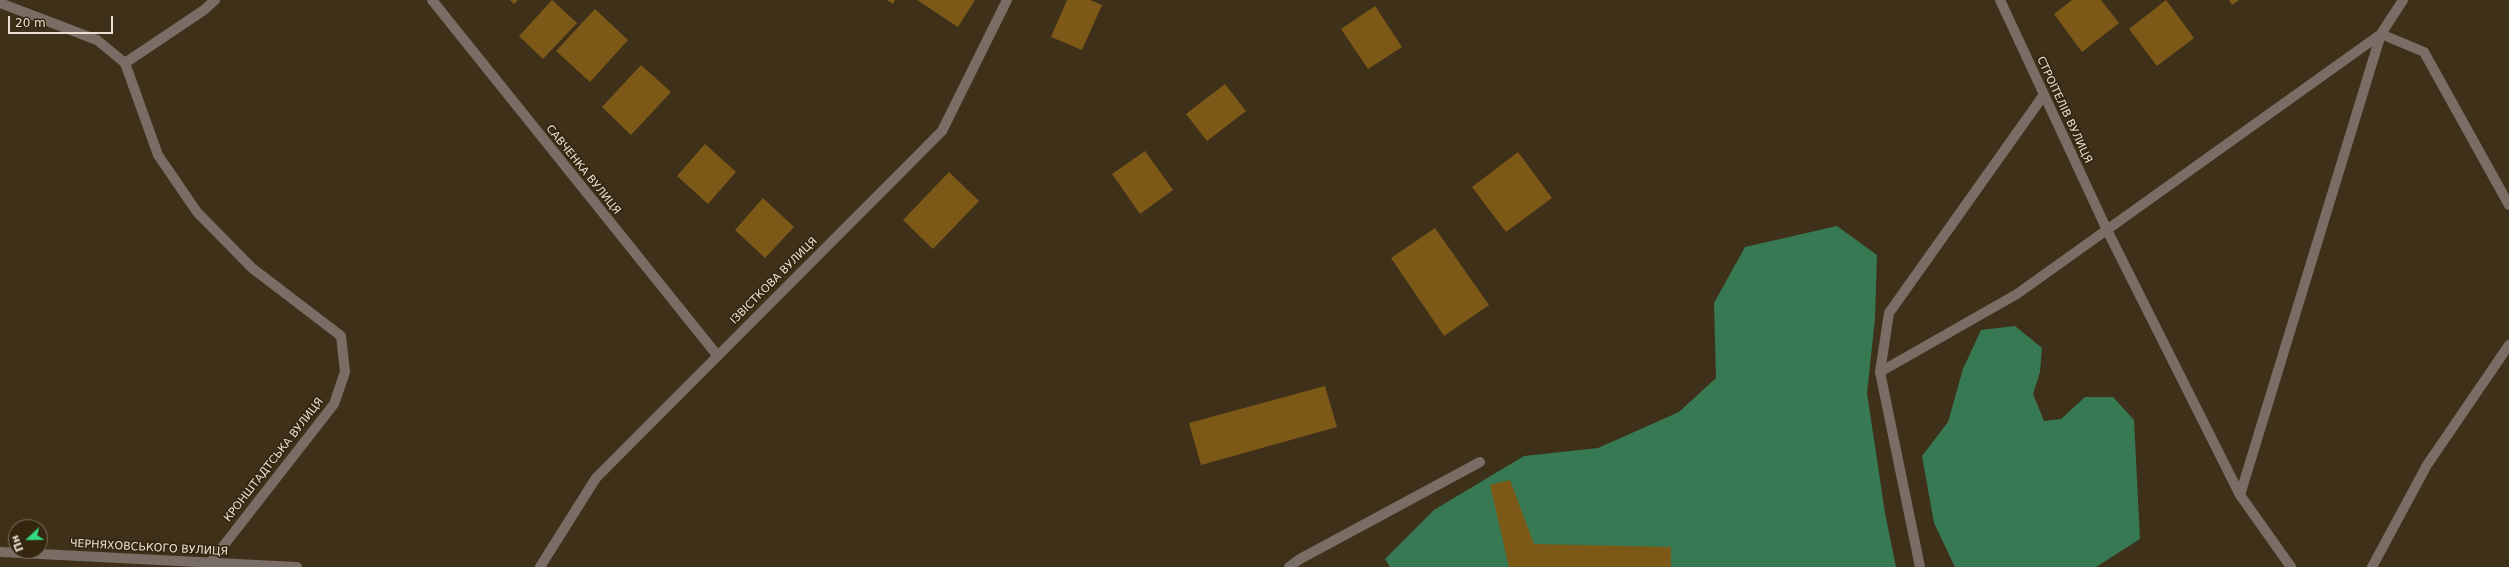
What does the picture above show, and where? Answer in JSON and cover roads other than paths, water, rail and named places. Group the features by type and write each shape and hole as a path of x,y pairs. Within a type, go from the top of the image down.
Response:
{"street":[{"path":"0,3 97,40 125,63 204,10 215,0"},
{"name":"САВЧЕНКА ВУЛИЦЯ","path":"432,0 716,355"},
{"name":"IЗВIСТКОВА ВУЛИЦЯ","path":"540,567 596,478 716,355 942,131 1007,0"},
{"name":"СТРОIТЕЛIВ ВУЛИЦЯ","path":"2000,0 2043,96 2107,230 2240,495 2291,567"},
{"path":"2240,495 2381,34 2403,0"},
{"path":"1880,372 2017,294 2381,34"},
{"path":"2381,34 2424,52 2509,205"},
{"name":"КРОНШТАДТСЬКА ВУЛИЦЯ","path":"125,63 158,155 196,212 252,268 341,336 345,372 334,404 210,563"},
{"path":"1920,567 1880,372 1889,314 2043,96"},
{"path":"2372,567 2427,465 2509,345"},
{"path":"1289,567 1300,558 1480,462"},
{"name":"ЧЕРНЯХОВСЬКОГО ВУЛИЦЯ","path":"0,552 297,567"}]}
